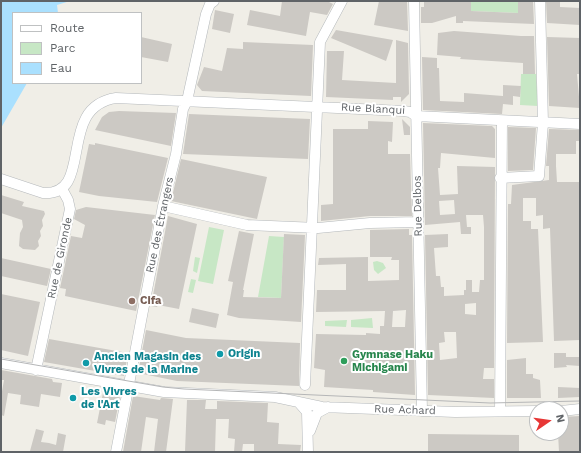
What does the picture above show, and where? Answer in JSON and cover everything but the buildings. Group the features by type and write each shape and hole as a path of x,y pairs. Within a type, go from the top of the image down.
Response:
{"street":[{"name":"Rue des Étrangers","path":"116,452 163,206 176,154 183,108 188,101 206,14 214,1"},
{"path":"305,385 321,37 342,1"},
{"name":"Rue Delbos","path":"414,1 422,411"},
{"path":"500,178 539,176 543,123 540,1"},
{"path":"1,179 42,193 50,193 62,189 68,184 82,125 96,104 108,99 116,98 188,101"},
{"name":"Rue Blanqui","path":"188,101 404,110 416,116 580,124"},
{"path":"500,411 500,178 502,121"},
{"name":"Rue de Gironde","path":"36,370 70,209 68,200 62,189"},
{"path":"163,206 247,224 312,228 370,223 418,222"},
{"name":"Rue Achard","path":"1,363 128,386 183,394 275,397 300,404 329,407 422,411 529,411"},
{"path":"300,404 307,412 309,435 308,452"},
{"path":"309,435 318,413 329,407"},
{"path":"569,410 580,409"}],"green space":[{"path":"453,1 518,1 518,13 471,11 471,2 453,16"},
{"path":"521,74 536,74 538,106 520,105"},
{"path":"209,227 224,230 213,284 198,281"},
{"path":"269,236 284,237 281,298 258,297"},
{"path":"195,257 200,258 197,273 193,271"},
{"path":"377,261 383,263 386,268 378,274 374,270 373,262"},
{"path":"191,279 196,280 193,293 188,292"},
{"path":"372,318 373,328 351,327 351,320"},
{"path":"347,320 346,327 325,326 325,321"}],"water":[{"path":"1,1 70,1 57,5 58,12 12,12 12,84 26,84 1,128"}],"tram line":[{"path":"1,359 163,387 184,389 490,403 580,401"}],"place":[{"name":"Cifa","path":"132,301"},
{"name":"Origin","path":"220,354"},
{"name":"Gymnase Haku Michigami","path":"344,361"},
{"name":"Ancien Magasin des Vivres de la Marine","path":"86,363"},
{"name":"Les Vivres de l'Art","path":"73,398"}]}
